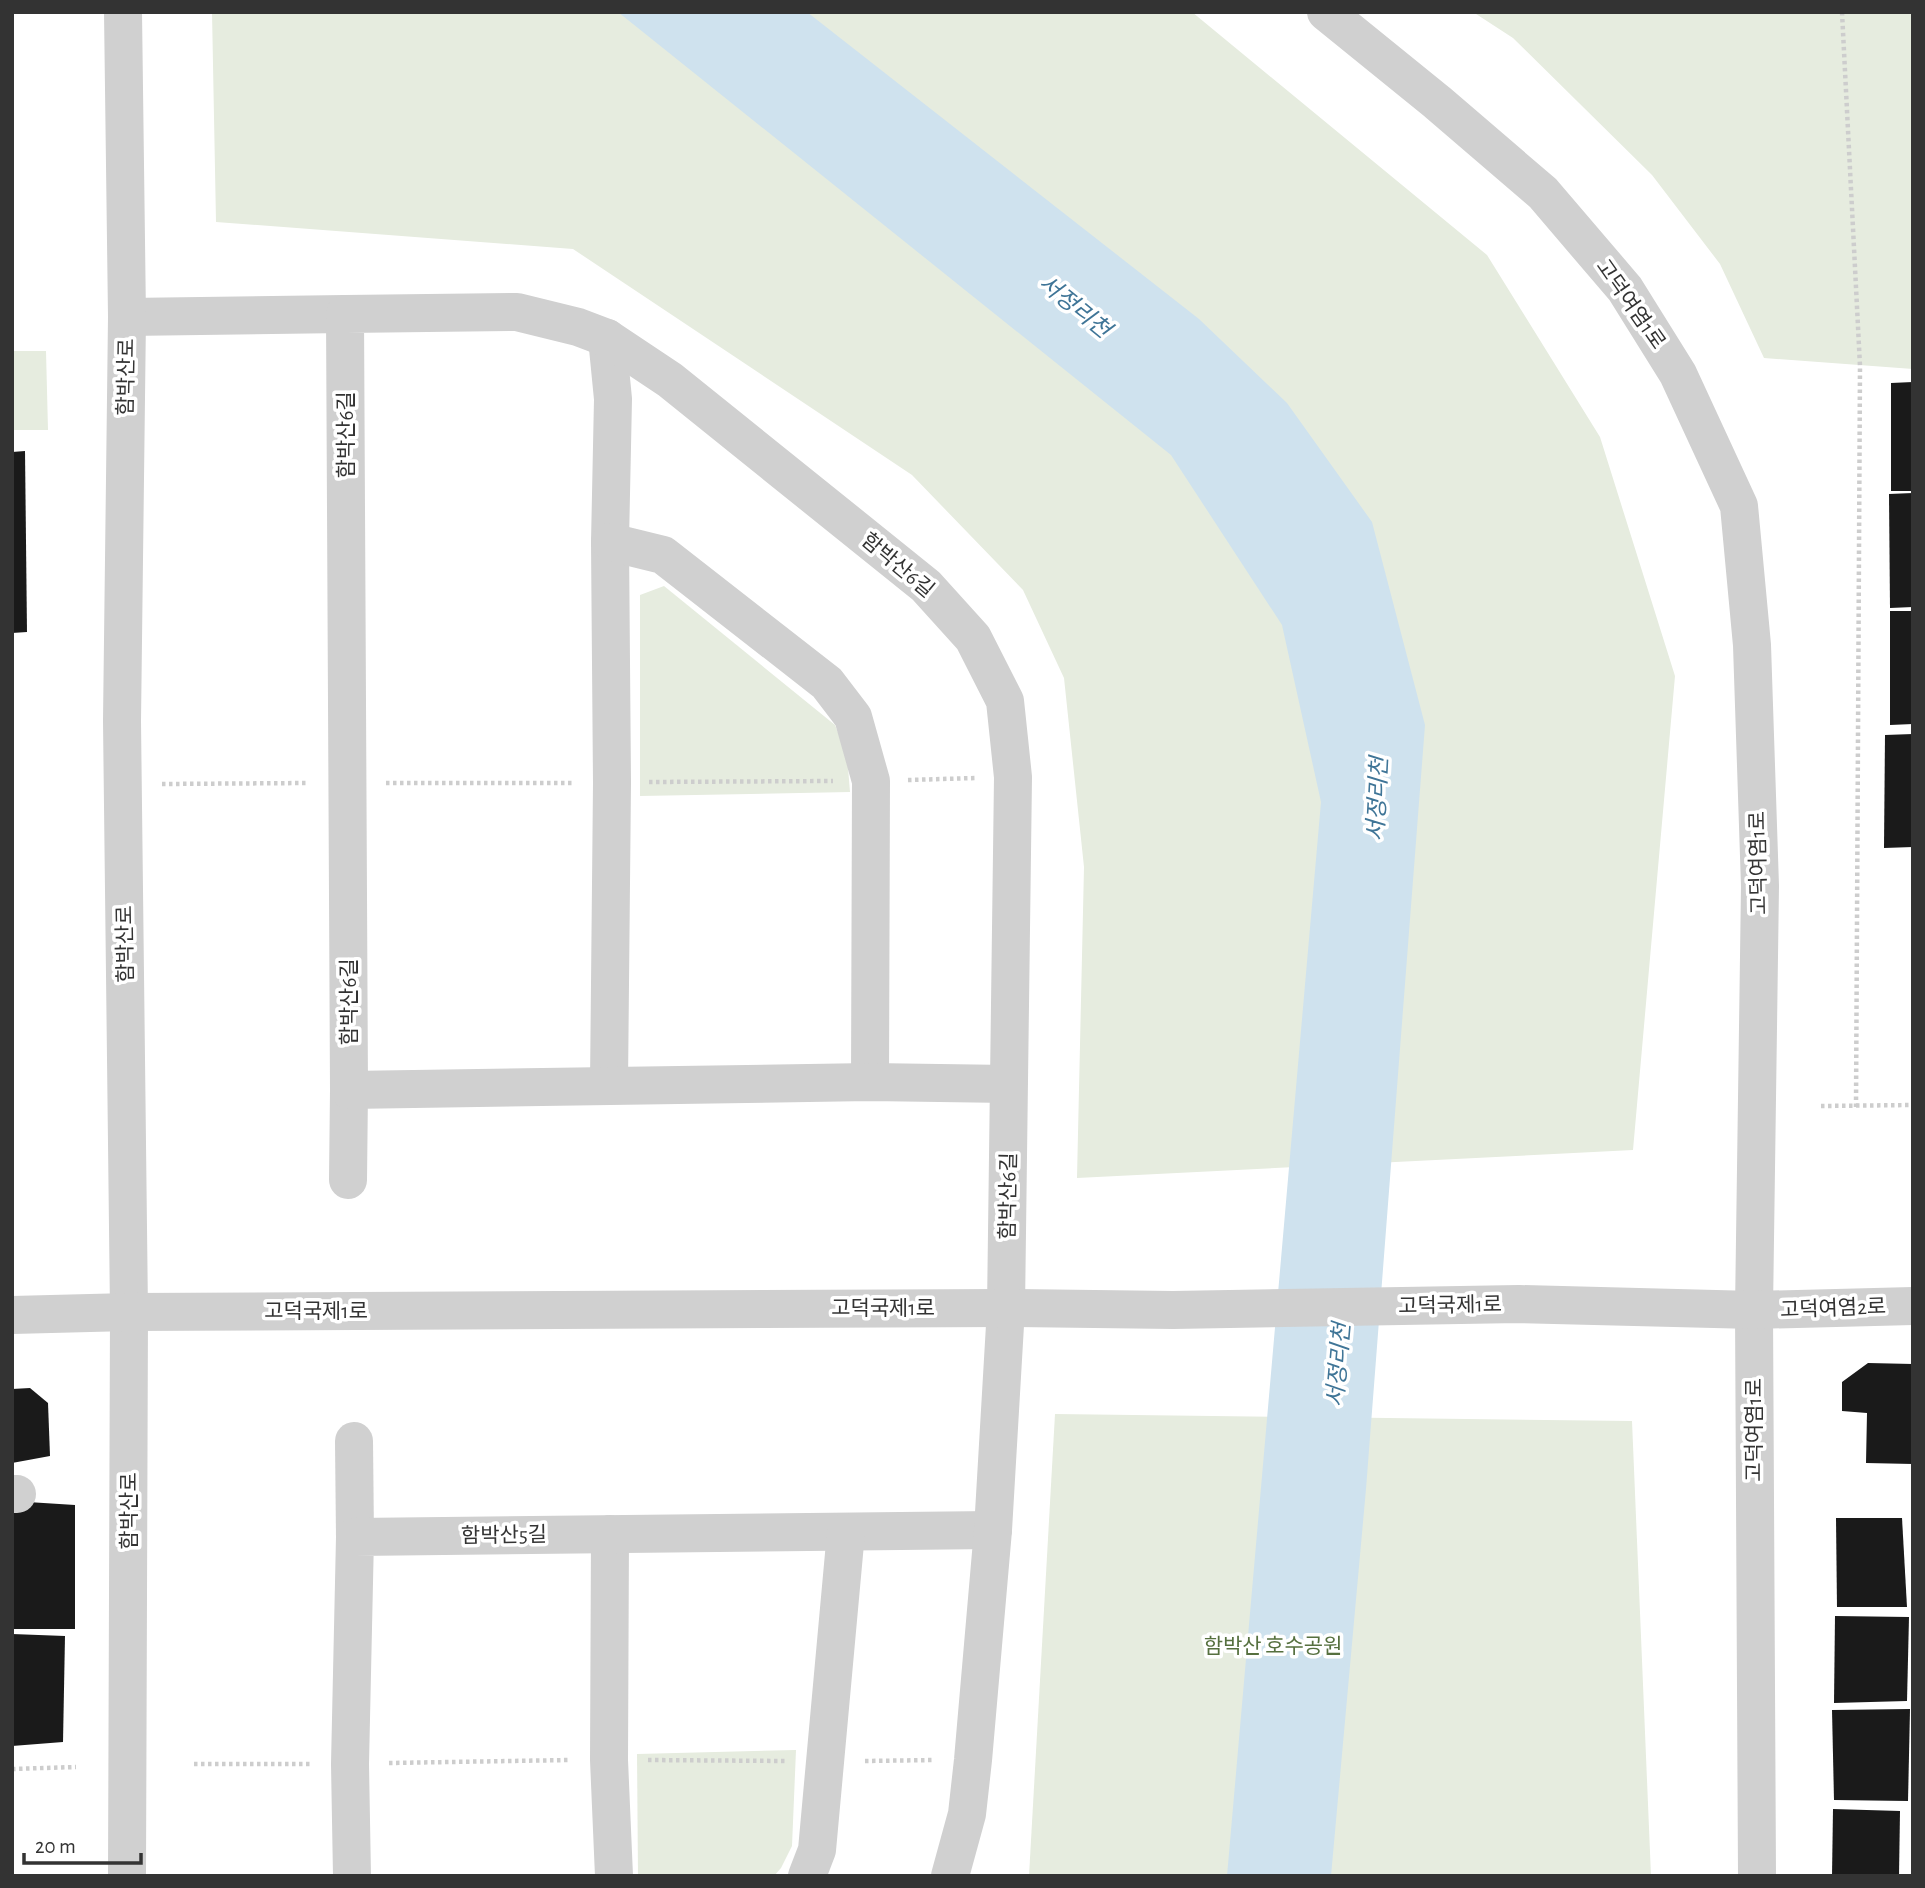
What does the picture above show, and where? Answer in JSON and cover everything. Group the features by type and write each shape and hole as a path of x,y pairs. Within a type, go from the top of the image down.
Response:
{"street":[{"name":"함박산로","path":"123,12 127,317 122,721 129,1312 127,1876"},
{"name":"고덕여염1로","path":"1326,12 1543,193 1625,289 1678,374 1739,506 1752,645 1760,886 1754,1310 1757,1876"},
{"name":"함박산6길","path":"348,1180 345,314 517,312 578,327 607,338 670,380 926,586 973,638 1005,701 1013,777 1006,1308"},
{"path":"127,317 345,314"},
{"path":"607,338 612,398 609,1084"},
{"path":"610,542 663,555 827,683 853,717 871,781 870,1082"},
{"path":"349,1090 609,1084 1009,1084"},
{"name":"고덕국제1로","path":"12,1315 129,1312 1006,1308 1173,1310 1519,1304 1754,1310"},
{"name":"고덕여염2로","path":"1754,1310 1913,1306"},
{"path":"950,1876 967,1814 993,1530 1006,1308"},
{"path":"352,1876 350,1764 355,1537 354,1441"},
{"name":"함박산5길","path":"355,1537 993,1530"},
{"path":"807,1876 817,1850 846,1532"},
{"path":"610,1534 609,1760 614,1876"}],"path":[{"path":"1842,12 1860,366 1856,1107"},
{"path":"612,783 1013,777"},
{"path":"1821,1106 1913,1105"},
{"path":"194,1764 609,1760"},
{"path":"12,1769 76,1767"}],"green space":[{"path":"212,12 1192,12 1487,255 1600,437 1675,676 1633,1150 1077,1178 1084,867 1064,678 1023,590 912,475 573,249 216,222"},
{"path":"1473,12 1913,12 1913,369 1764,358 1720,264 1652,175 1513,38"},
{"path":"12,351 46,351 48,430 12,430"},
{"path":"664,586 835,725 847,755 850,792 640,796 640,595"},
{"name":"함박산 호수공원","path":"1055,1414 1632,1421 1651,1876 1029,1876"},
{"path":"796,1750 792,1846 774,1876 638,1876 637,1754"}],"water":[{"name":"서정리천","path":"618,12 807,12 1199,319 1287,403 1372,522 1425,725 1366,1489 1331,1876 1227,1876 1321,802 1282,625 1171,455"}],"building":[{"path":"1913,382 1913,491 1891,491 1891,383"},
{"path":"25,451 27,632 12,633 12,452"},
{"path":"1913,493 1913,607 1890,608 1889,494"},
{"path":"1890,611 1913,611 1913,724 1890,725"},
{"path":"1913,734 1913,847 1884,848 1885,735"},
{"path":"1868,1363 1913,1364 1913,1464 1866,1463 1867,1413 1842,1411 1842,1382"},
{"path":"30,1388 48,1403 50,1456 12,1463 12,1389"},
{"path":"12,1501 75,1505 75,1629 12,1629"},
{"path":"1836,1518 1902,1518 1907,1607 1837,1607"},
{"path":"1835,1616 1909,1617 1907,1701 1834,1703"},
{"path":"12,1634 65,1636 63,1742 12,1746"},
{"path":"1910,1709 1908,1801 1834,1800 1832,1710"},
{"path":"1833,1809 1900,1811 1899,1876 1832,1876"}]}
